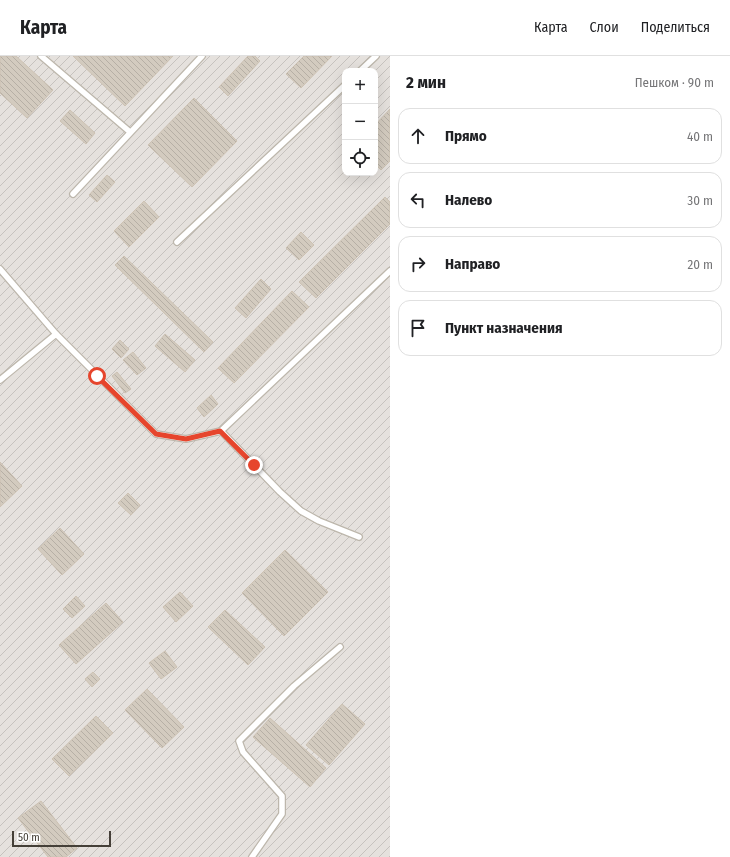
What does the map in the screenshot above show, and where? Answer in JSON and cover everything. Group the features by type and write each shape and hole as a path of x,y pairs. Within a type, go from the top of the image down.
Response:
{"lane":[{"path":"41,56 130,132"},
{"path":"73,194 202,56"},
{"path":"363,68 376,56"},
{"path":"177,242 342,88"},
{"path":"0,269 56,334 156,434 186,439 220,431 390,271"},
{"path":"0,380 56,334"},
{"path":"220,431 280,492 301,511 319,521 359,537"},
{"path":"252,857 282,814 282,796 243,752 239,741 294,686 340,647"}],"shaded area":[{"path":"0,56 390,56 390,857 0,857"}],"building":[{"path":"0,56 16,56 53,90 27,118 0,93"},
{"path":"73,56 173,56 125,106"},
{"path":"248,56 255,56 260,61 228,96 219,87"},
{"path":"304,56 332,56 301,88 286,74"},
{"path":"194,98 237,141 192,187 148,145"},
{"path":"390,109 390,161 381,170 378,167 378,122"},
{"path":"70,110 95,133 86,144 60,121"},
{"path":"107,175 115,182 97,202 89,195"},
{"path":"385,197 390,202 390,224 316,298 299,282"},
{"path":"144,201 159,217 129,247 114,231"},
{"path":"301,232 314,245 299,260 286,248"},
{"path":"124,256 213,342 204,352 115,265"},
{"path":"261,279 271,289 246,318 235,308"},
{"path":"292,291 309,307 234,383 218,368"},
{"path":"165,334 195,360 185,372 155,346"},
{"path":"120,340 129,349 121,358 112,349"},
{"path":"133,352 146,368 137,375 123,360"},
{"path":"117,372 131,389 125,393 112,376"},
{"path":"211,395 218,404 204,417 197,408"},
{"path":"0,462 22,486 0,507"},
{"path":"128,493 140,505 131,515 118,503"},
{"path":"60,528 84,554 62,575 38,549"},
{"path":"285,550 328,592 284,636 242,593"},
{"path":"180,592 193,606 176,622 163,607"},
{"path":"76,596 85,606 72,618 63,609"},
{"path":"106,603 123,622 76,664 59,645"},
{"path":"225,610 265,647 248,665 208,627"},
{"path":"165,651 177,667 161,679 149,663"},
{"path":"93,672 100,679 92,687 85,679"},
{"path":"147,689 184,727 162,748 125,710"},
{"path":"342,704 365,724 329,765 306,745"},
{"path":"96,716 113,733 69,776 52,759"},
{"path":"270,718 326,768 310,787 253,737"},
{"path":"41,801 77,848 66,857 48,857 18,818"}],"route":[{"path":"97,376 156,434 186,439 220,431 254,465"}]}
